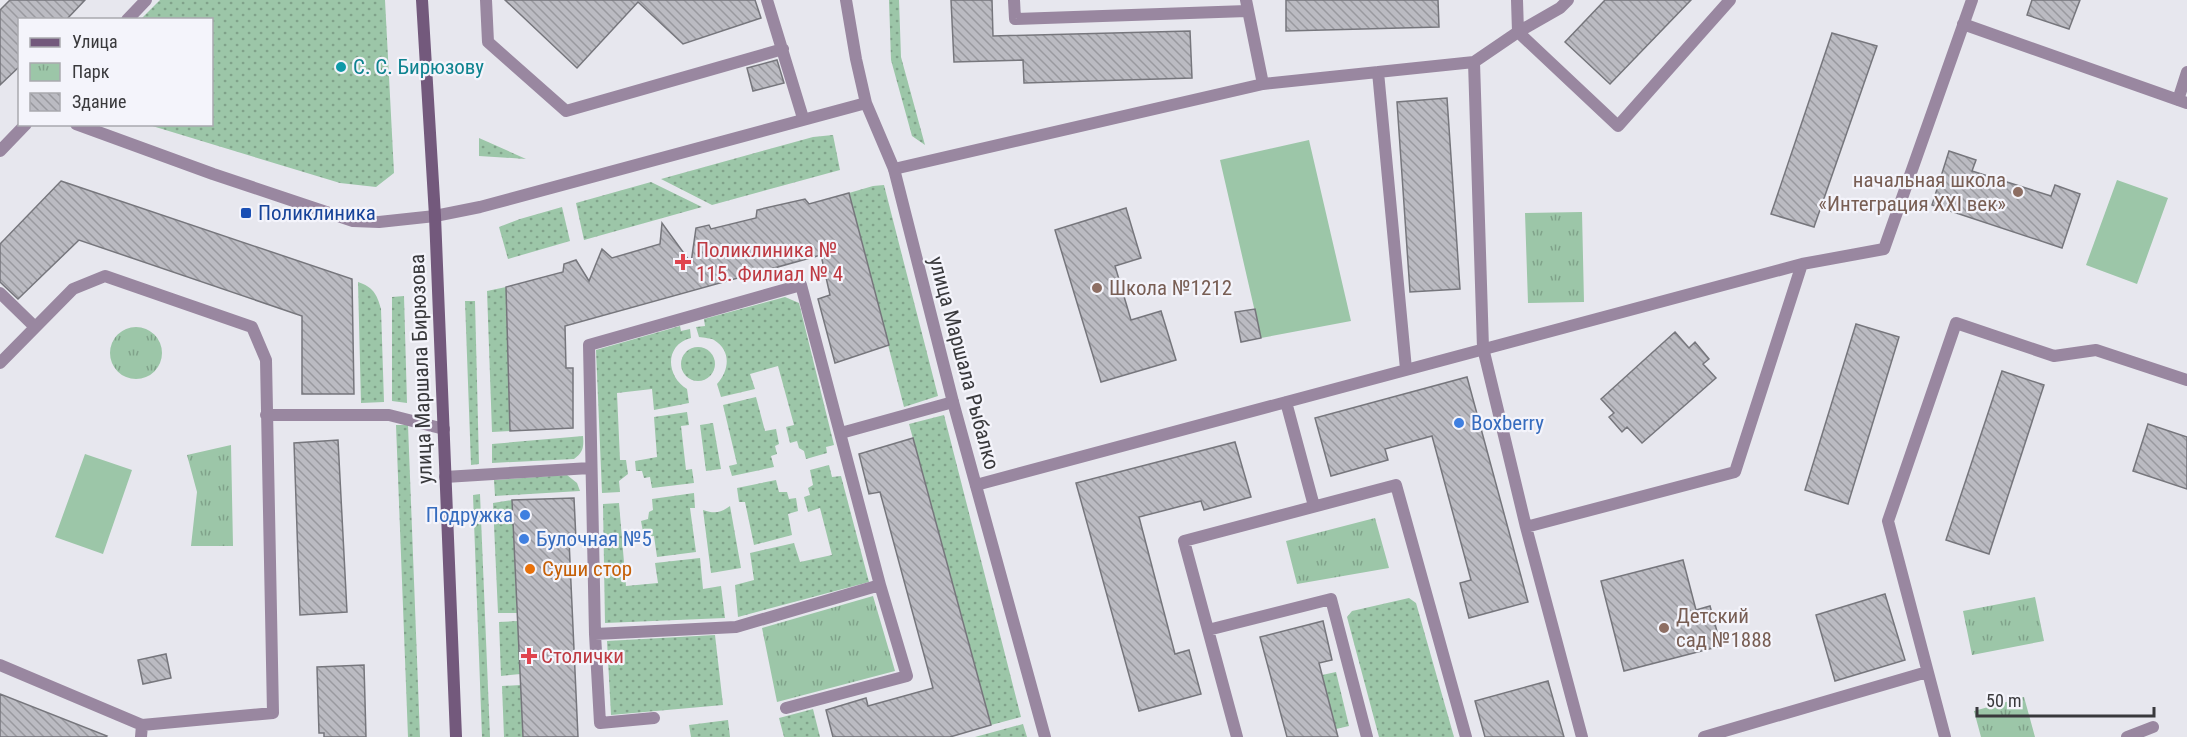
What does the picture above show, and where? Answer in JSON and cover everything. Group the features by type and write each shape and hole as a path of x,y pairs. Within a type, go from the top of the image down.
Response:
{"main road":[{"name":"улица Маршала Бирюзова","path":"423,0 435,216 456,737"}],"street":[{"path":"129,18 146,0"},
{"path":"486,0 488,42 566,111 783,49"},
{"path":"766,0 803,118"},
{"name":"улица Маршала Рыбалко","path":"846,0 866,103 894,169 953,402 1045,737"},
{"path":"1014,0 1015,19 1246,5 1263,84"},
{"path":"1517,0 1518,32 1618,126 1730,0"},
{"path":"894,169 1263,84 1474,62 1518,32 1560,8 1568,0"},
{"path":"976,485 1802,264 1884,249 1972,0"},
{"path":"1963,24 2182,101 2187,72"},
{"path":"1474,62 1483,348 1582,737"},
{"path":"1378,72 1406,369"},
{"path":"81,126 213,174 353,221 379,222 435,216 480,207 803,118 866,103"},
{"path":"0,151 24,126"},
{"path":"1527,527 1735,472 1802,264"},
{"path":"0,363 73,289 105,276 252,327 266,360 273,713 141,731 0,665"},
{"path":"654,718 600,723 590,468 589,345 801,285 880,585 907,676 786,708"},
{"path":"0,293 35,327"},
{"path":"1945,737 1888,521 1956,322 2054,356 2096,350 2187,380"},
{"path":"841,433 953,402"},
{"path":"1286,402 1314,506"},
{"path":"266,415 389,415 444,429"},
{"path":"445,477 590,468"},
{"path":"1237,737 1184,541 1396,485 1466,737"},
{"path":"595,634 736,627 880,585"},
{"path":"1208,630 1331,599 1367,737"},
{"path":"1704,737 1927,672"},
{"path":"2127,737 2153,727"}],"green space":[{"path":"160,0 385,0 394,173 376,187 340,183 152,126 213,126 213,18 142,18"},
{"path":"889,0 899,0 901,57 925,145 912,136 891,60"},
{"path":"833,135 840,170 712,205 661,179 813,137"},
{"path":"479,138 526,159 479,156"},
{"path":"1309,140 1351,321 1261,338 1220,160"},
{"path":"2117,180 2168,198 2137,284 2086,265"},
{"path":"651,182 702,207 584,240 576,203"},
{"path":"884,185 938,396 904,407 849,193"},
{"path":"562,207 570,241 508,259 499,227"},
{"path":"1582,212 1584,302 1528,303 1525,213"},
{"path":"358,282 374,292 381,309 384,402 361,403"},
{"path":"506,287 510,431 492,432 487,291"},
{"path":"404,296 407,403 392,401 392,297"},
{"path":"785,297 799,303 834,445 826,447 827,453 806,459 797,441 790,443 786,427 794,425 778,366 750,374 755,389 721,397 717,384 726,367 726,355 714,340 699,337 696,327 705,326 704,319"},
{"path":"465,301 475,301 479,464 471,465"},
{"path":"680,326 681,331 690,329 691,338 676,347 671,361 675,377 687,389 689,403 654,410 652,389 617,393 620,460 626,460 628,474 619,481 620,492 602,493 596,350"},
{"path":"136,327 146,329 154,335 160,343 162,353 160,363 154,371 146,377 136,379 126,377 118,371 112,363 110,353 112,343 118,335 126,329"},
{"path":"698,347 710,352 715,364 710,376 698,381 686,376 681,364 686,352"},
{"path":"756,397 765,431 776,429 779,444 775,446 777,454 771,456 774,467 732,476 729,466 737,464 723,405"},
{"path":"687,412 689,425 681,426 686,470 692,469 694,483 652,488 650,477 644,478 642,471 636,471 635,461 657,457 654,417"},
{"path":"944,415 1021,717 991,725 909,424"},
{"path":"713,423 721,469 706,471 700,425"},
{"path":"396,425 408,425 420,737 408,737"},
{"path":"583,436 582,449 574,459 492,463 492,444"},
{"path":"231,445 233,546 191,546 197,492 187,455"},
{"path":"85,454 132,470 103,554 55,537"},
{"path":"829,465 832,477 841,476 869,582 738,617 735,585 754,580 750,553 794,543 800,562 832,555 820,508 808,512 804,497 810,495 808,488 813,485 810,470"},
{"path":"567,475 577,483 580,491 495,496 494,480"},
{"path":"776,480 779,492 787,492 789,499 796,498 798,511 788,514 792,535 754,545 745,502 739,502 737,488"},
{"path":"694,493 695,508 690,508 696,552 657,557 654,536 644,537 641,521 648,519 649,512 653,510 652,499"},
{"path":"480,494 490,737 482,737 473,495"},
{"path":"512,500 517,613 498,613 493,503"},
{"path":"619,503 626,586 658,583 655,563 700,558 703,589 721,586 725,618 605,623 603,504"},
{"path":"730,506 741,568 711,573 703,510 717,512"},
{"path":"1375,518 1389,568 1297,584 1286,541"},
{"path":"873,596 895,671 777,702 762,628"},
{"path":"2035,597 2044,641 1972,655 1963,611"},
{"path":"1409,598 1416,603 1454,737 1379,737 1347,617 1352,611"},
{"path":"518,621 520,674 501,676 499,622"},
{"path":"715,635 723,705 611,715 607,641"},
{"path":"1336,672 1349,726 1336,729 1322,675"},
{"path":"521,685 523,737 504,737 502,686"},
{"path":"2024,697 2035,737 1981,737 1974,711"},
{"path":"813,709 820,737 784,737 779,718"},
{"path":"728,720 730,737 691,737 689,725"},
{"path":"1023,724 1027,737 975,737"}],"building":[{"path":"10,0 85,0 68,18 18,18 18,68 0,85 0,10"},
{"path":"505,0 755,0 761,18 683,44 638,2 577,68"},
{"path":"951,0 992,0 993,36 1190,31 1192,78 1024,83 1023,60 954,62"},
{"path":"1286,0 1438,0 1439,27 1286,31"},
{"path":"1605,0 1691,0 1610,84 1565,42"},
{"path":"2032,0 2080,0 2069,29 2027,15"},
{"path":"1832,33 1877,46 1814,227 1771,214"},
{"path":"777,60 784,83 753,91 747,68"},
{"path":"1447,98 1460,289 1410,292 1397,102"},
{"path":"1949,151 1976,160 1972,171 2051,196 2055,185 2080,194 2062,248 1932,205"},
{"path":"61,181 352,279 354,394 302,394 302,316 79,240 18,299 0,282 0,244"},
{"path":"849,193 889,345 835,363 818,299 830,295 821,255 565,326 566,368 573,368 573,428 510,431 506,287 563,272 564,264 576,260 589,281 602,249 612,258 660,244 662,223 691,263 696,228 709,225 711,229 756,218 757,210 805,199 809,204"},
{"name":"Школа №1212","path":"1126,208 1141,258 1115,266 1131,320 1161,311 1176,360 1101,382 1055,230"},
{"path":"1255,309 1261,338 1241,342 1235,312"},
{"path":"1856,324 1899,337 1848,504 1805,490"},
{"path":"1675,332 1689,348 1695,342 1709,359 1703,364 1716,378 1642,443 1627,427 1622,432 1609,417 1614,413 1601,399"},
{"path":"2002,371 2044,385 1989,554 1946,540"},
{"path":"1467,377 1528,602 1469,618 1460,583 1471,580 1432,436 1385,449 1388,460 1331,476 1315,418"},
{"path":"2148,424 2187,437 2187,489 2133,471"},
{"path":"913,438 991,725 950,737 833,737 826,710 866,698 868,706 933,688 880,492 869,494 859,454"},
{"path":"338,440 347,612 300,615 294,443"},
{"path":"1235,442 1251,497 1204,510 1201,501 1139,517 1175,654 1189,650 1201,694 1139,711 1076,483"},
{"path":"574,498 576,540 569,540 578,737 523,737 512,500"},
{"name":"Детский сад №1888","path":"1683,560 1696,610 1710,606 1721,646 1624,671 1601,581"},
{"path":"1885,594 1905,660 1835,681 1816,615"},
{"path":"1323,621 1332,660 1319,663 1338,737 1287,737 1260,637"},
{"path":"166,654 171,678 143,684 138,660"},
{"path":"364,665 366,737 324,737 324,733 319,733 317,667"},
{"path":"1548,681 1564,737 1485,737 1475,701"},
{"path":"0,694 107,736 0,737"}],"place":[{"name":"С. С. Бирюзову","path":"341,67"},
{"name":"начальная школа «Интеграция XXI век»","path":"2018,192"},
{"name":"Поликлиника","path":"246,213"},
{"name":"Поликлиника № 115. Филиал № 4","path":"683,262"},
{"name":"Школа №1212","path":"1097,288"},
{"name":"Boxberry","path":"1459,423"},
{"name":"Подружка","path":"525,515"},
{"name":"Булочная №5","path":"524,539"},
{"name":"Суши стор","path":"530,569"},
{"name":"Детский сад №1888","path":"1664,628"},
{"name":"Столички","path":"529,656"}]}
